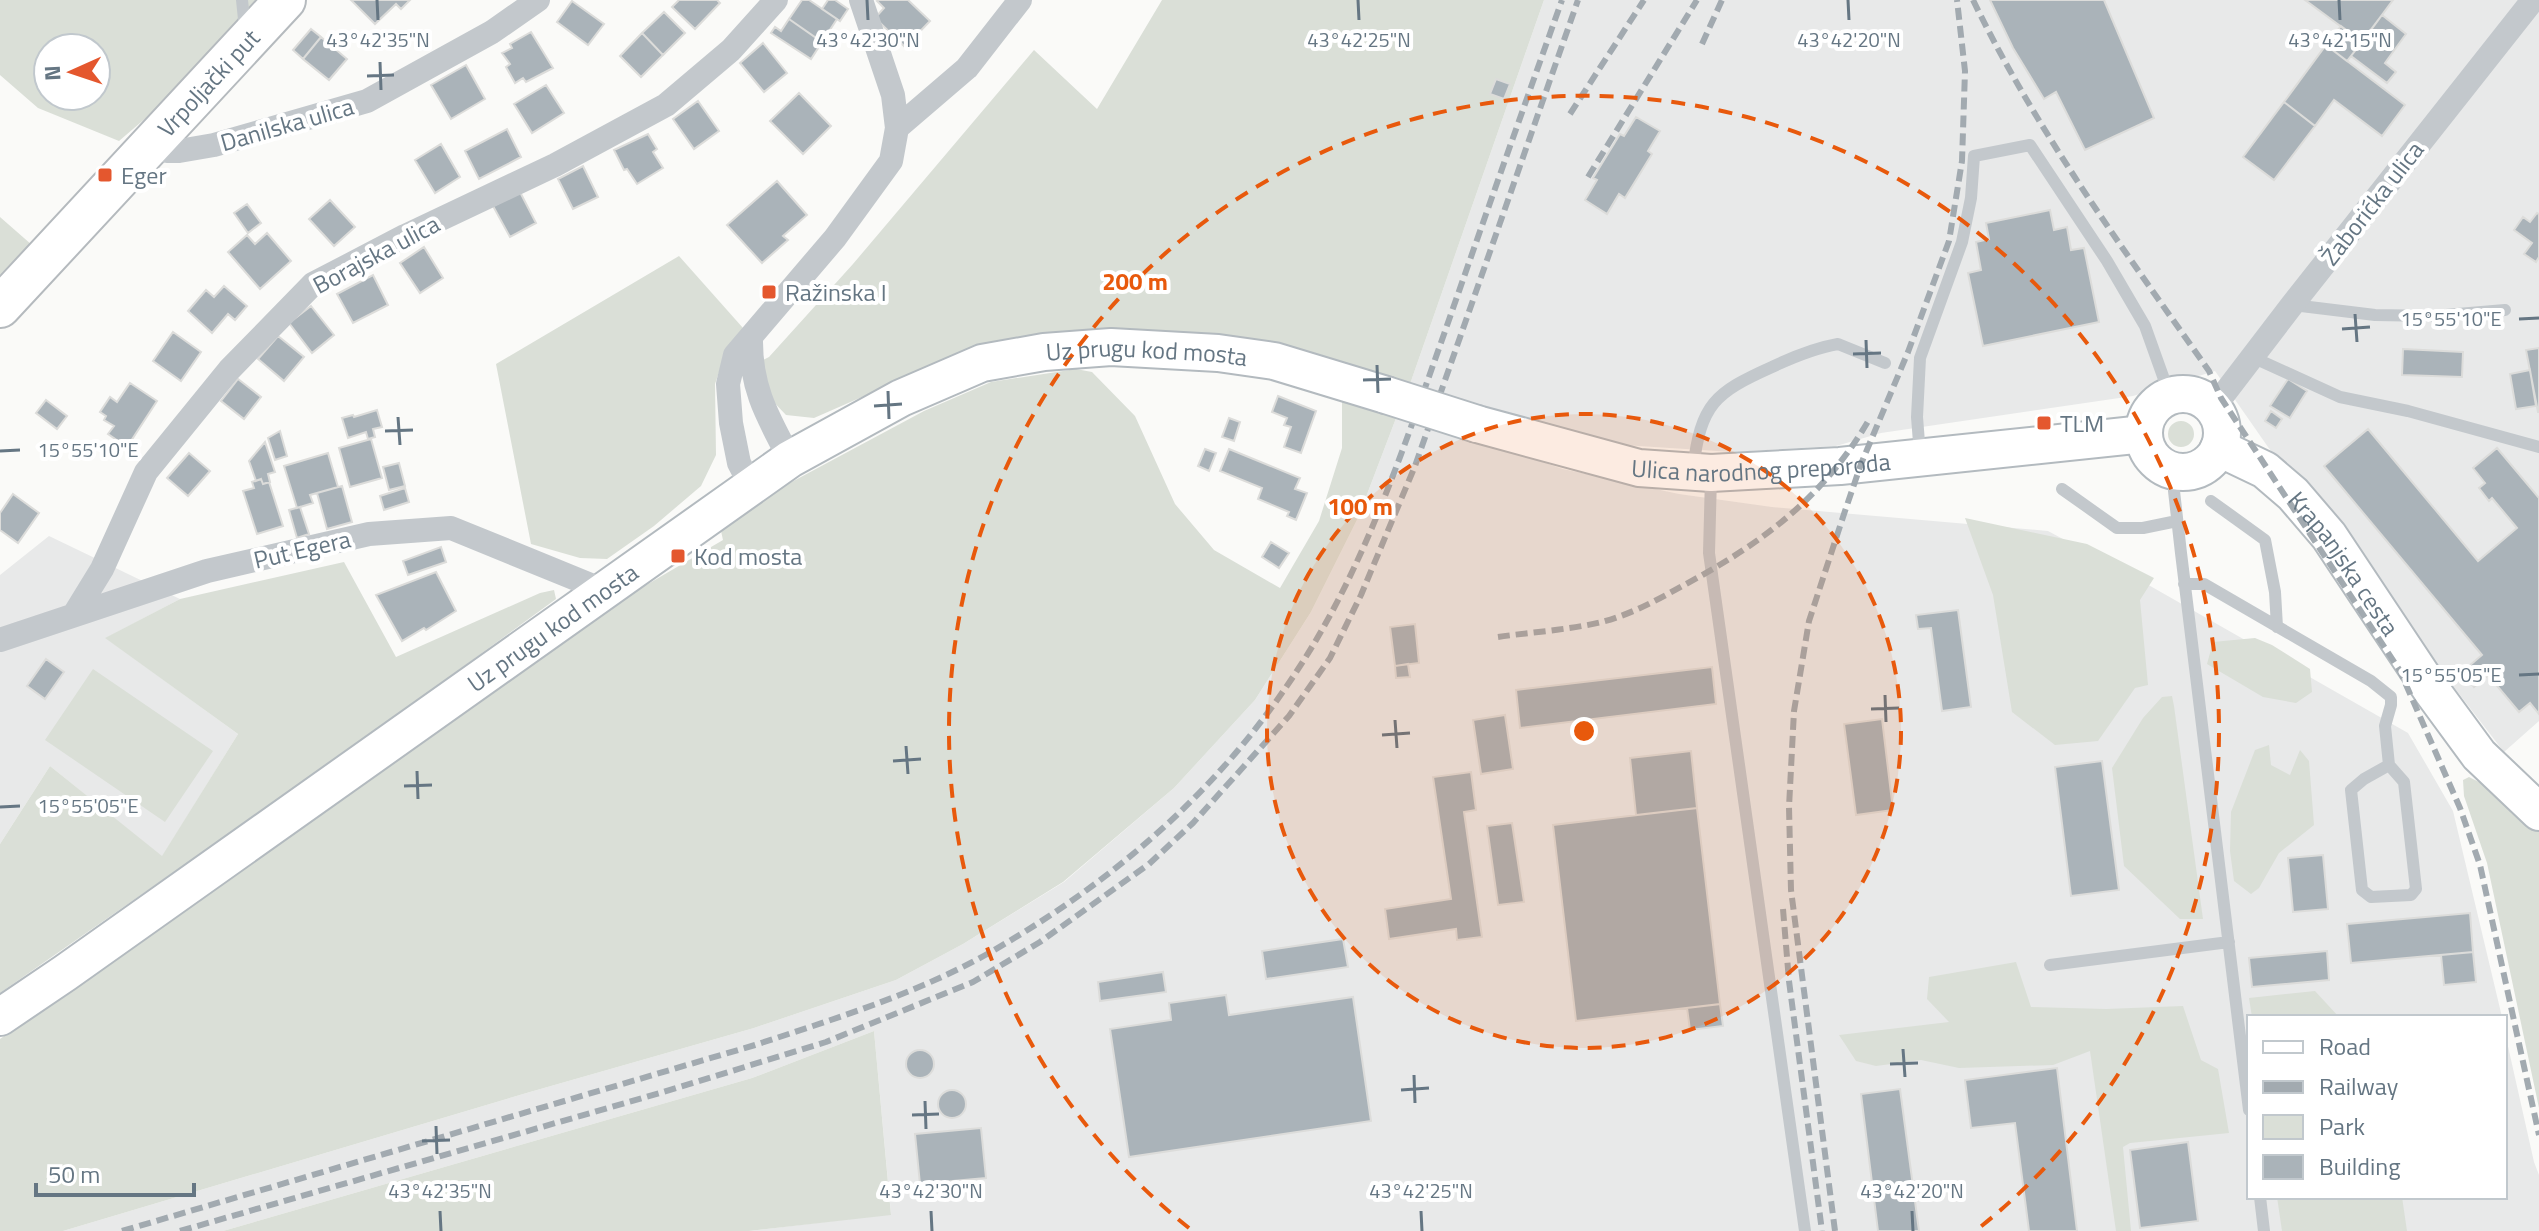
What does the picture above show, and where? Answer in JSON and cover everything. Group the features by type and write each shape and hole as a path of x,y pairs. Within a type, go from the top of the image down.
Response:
{"main road":[{"name":"Vrpoljački put","path":"0,307 285,0"}],"street":[{"name":"Danilska ulica","path":"155,143 167,151 214,145 367,101 492,32 538,0"},
{"name":"Borajska ulica","path":"75,613 102,569 146,472 229,370 313,284 405,236 555,165 666,105 731,50 776,0"},
{"path":"751,486 739,463 731,423 728,384 735,355 835,238 891,161 897,128 893,95 861,0"},
{"path":"897,128 967,68 1020,0"},
{"name":"Žaborićka ulica","path":"2214,407 2533,0"},
{"path":"751,337 751,365 758,394 790,459"},
{"name":"Uz prugu kod mosta","path":"0,1017 790,459 901,398 982,363 1044,352 1111,347 1218,353 1274,361 1386,395"},
{"path":"2191,394 2214,407 2223,431 2219,448 2206,465 2194,471 2176,471 2158,463 2149,453 2144,434 2147,415 2155,405 2170,396 2191,394"},
{"name":"Ulica narodnog preporoda","path":"1386,395 1477,424 1639,468 1702,473 1840,466 2144,434"},
{"name":"Krapanjska cesta","path":"2219,448 2265,470 2293,494 2329,536 2432,691 2479,755 2539,812"},
{"name":"Put Egera","path":"0,640 207,571 369,534 451,528 603,590"}],"lane":[{"path":"242,0 246,43"},
{"path":"1920,458 1917,417 1920,358 1962,242 1971,198 1974,156 2030,145 2107,261 2145,326 2170,396"},
{"path":"2292,305 2375,315 2434,316 2505,310"},
{"path":"1805,1231 1709,553 1697,436 1708,411 1721,395 1735,383 1783,362 1838,344 1885,363"},
{"path":"2252,357 2340,397 2408,411 2539,447"},
{"path":"2176,471 2174,491 2184,584 2247,1093"},
{"path":"2062,489 2117,528 2143,528 2177,521"},
{"path":"2211,501 2265,540 2275,592 2277,627"},
{"path":"2184,584 2204,584 2371,681 2391,697 2385,726 2389,765 2404,782 2416,889 2411,895 2371,897 2362,890 2351,790 2389,765"},
{"path":"2050,965 2229,942"},
{"path":"2260,1199 2264,1231"}],"shaded area":[{"path":"1544,0 2539,0 2539,721 2504,752 2268,447 2215,371 2133,396 1881,433 1836,446 1732,452 1623,445 1409,387"},
{"path":"1398,413 1563,469 1679,494 1772,507 2048,531 2408,733 2453,811 2502,1015 2247,1015 2247,1199 2507,1199 2507,1042 2539,1175 2539,1231 749,1231 891,1214 874,1031 752,1078 223,1231 63,1231 754,1028 896,980 963,944 1064,882 1174,788 1255,700 1311,612 1358,518"},
{"path":"49,536 180,599 106,638 238,734 162,857 50,766 0,844 0,575"}],"green space":[{"path":"0,0 261,0 175,93 119,141 48,112 112,112 112,32 32,32 32,103 0,75"},
{"path":"1162,0 1544,0 1409,387 1154,332 1047,333 960,354 814,418 786,415 767,395 759,362 769,357 853,264 1034,50 1097,109"},
{"path":"0,217 32,245 0,279"},
{"path":"679,256 743,328 723,360 715,384 716,455 701,486 654,526 607,559 580,558 531,544 496,364"},
{"path":"1076,369 1092,372 1135,416 1175,504 1214,550 1280,588 1319,521 1342,448 1342,395 1398,413 1358,518 1311,612 1255,700 1174,788 1063,882 963,944 896,980 754,1028 63,1231 0,1231 0,1039 631,594 723,540 721,531 786,485 924,411 991,382"},
{"path":"2181,421 2190,425 2194,434 2190,443 2181,447 2172,443 2168,434 2172,425"},
{"path":"1965,518 2087,544 2154,578 2140,600 2148,685 2135,688 2098,741 2055,745 2012,712 1993,595"},
{"path":"344,562 396,657 540,593 554,590 556,599 359,743 0,993 0,844 50,766 162,856 238,734 105,638 180,599"},
{"path":"2255,638 2310,669 2312,692 2296,703 2263,697 2207,664 2213,642"},
{"path":"93,669 213,751 165,822 45,740"},
{"path":"2172,696 2203,919 2180,919 2124,866 2112,768 2143,718 2162,697"},
{"path":"2269,745 2271,765 2290,775 2300,750 2309,761 2314,825 2279,853 2259,888 2251,894 2234,881 2230,851 2231,812 2255,750"},
{"path":"2469,777 2539,831 2539,1108 2487,863 2464,796 2463,780"},
{"path":"2016,962 2031,1007 2106,1009 2183,1006 2201,1060 2218,1069 2229,1133 2130,1143 2123,1147 2131,1231 2116,1231 2090,1051 2053,1065 1959,1068 1921,1060 1876,1066 1856,1061 1839,1035 1949,1022 1927,999 1929,977"},
{"path":"2315,991 2337,1015 2252,1015 2249,998"},
{"path":"874,1031 891,1215 749,1231 223,1231 752,1078"},
{"path":"2277,1199 2402,1199 2407,1231 2282,1231"}],"building":[{"path":"351,0 410,0 401,9 396,4 375,24"},
{"path":"679,0 717,0 720,3 695,29 672,7"},
{"path":"802,0 809,0 837,19 822,42 789,19"},
{"path":"828,0 835,0 848,9 840,21 822,9"},
{"path":"879,0 908,0 930,21 905,47 875,18 884,8"},
{"path":"1990,0 2104,0 2154,118 2085,150 2056,92 2044,99 2013,48"},
{"path":"2305,0 2393,0 2362,42"},
{"path":"572,1 604,24 588,45 557,22"},
{"path":"664,12 685,33 663,55 642,33"},
{"path":"2382,15 2406,34 2385,63 2396,72 2387,83 2351,56"},
{"path":"789,19 822,42 811,59 771,33 775,27 781,31"},
{"path":"2341,26 2362,42 2347,61 2326,45"},
{"path":"311,29 321,37 303,59 293,50"},
{"path":"531,32 553,68 526,82 523,78 515,83 506,67 510,64 502,53 512,48 510,44"},
{"path":"642,33 663,55 641,77 620,56"},
{"path":"321,37 347,59 329,80 303,59"},
{"path":"763,43 787,73 764,92 740,63"},
{"path":"2326,45 2405,105 2382,136 2334,100 2315,126 2284,102"},
{"path":"466,65 485,99 451,119 431,85"},
{"path":"1496,79 1510,84 1504,99 1490,94"},
{"path":"546,85 564,113 532,133 514,104"},
{"path":"799,93 831,126 803,154 770,121"},
{"path":"698,101 719,131 694,149 673,119"},
{"path":"2284,102 2315,126 2274,180 2243,157"},
{"path":"1636,117 1660,131 1648,151 1652,154 1625,198 1619,194 1607,214 1585,200 1597,180 1593,178 1620,134 1624,136"},
{"path":"507,129 521,157 479,179 465,151"},
{"path":"648,134 657,149 653,152 663,168 637,184 627,169 624,170 614,150"},
{"path":"441,144 460,177 435,193 415,160"},
{"path":"583,166 598,197 573,209 558,179"},
{"path":"777,181 807,215 783,236 788,240 762,263 727,225"},
{"path":"520,192 536,223 510,237 493,206"},
{"path":"330,200 355,227 334,246 309,219"},
{"path":"247,204 261,223 248,233 234,213"},
{"path":"2050,210 2054,230 2067,227 2071,250 2084,248 2099,322 1983,346 1968,273 1981,270 1976,242 1989,239 1986,223"},
{"path":"2537,213 2539,257 2536,262 2524,254 2532,243 2514,230 2523,217 2530,222"},
{"path":"267,233 291,261 260,289 228,252 247,235 255,244"},
{"path":"424,247 443,278 420,293 400,263"},
{"path":"373,275 388,305 353,323 337,294"},
{"path":"224,286 247,306 235,320 228,314 212,333 188,311 206,290 214,297"},
{"path":"311,306 334,335 312,353 289,323"},
{"path":"173,332 201,352 181,381 153,361"},
{"path":"278,336 304,357 284,381 258,359"},
{"path":"2539,348 2539,412 2538,412 2526,350"},
{"path":"2403,349 2463,352 2462,377 2402,375"},
{"path":"2530,370 2536,406 2516,409 2510,374"},
{"path":"238,379 261,397 244,419 221,401"},
{"path":"2288,379 2307,391 2290,418 2270,406"},
{"path":"130,383 157,401 127,447 108,434 114,426 104,420 106,416 100,412 110,397 117,402"},
{"path":"1278,396 1316,411 1301,453 1284,447 1291,427 1284,425 1287,418 1272,412"},
{"path":"46,400 67,416 57,429 36,413"},
{"path":"377,410 382,427 373,429 375,437 368,439 366,432 348,438 342,418"},
{"path":"2271,411 2282,419 2276,428 2265,421"},
{"path":"1229,418 1240,422 1234,441 1222,437"},
{"path":"2368,429 2478,561 2517,528 2492,498 2489,501 2479,488 2485,483 2473,468 2497,448 2539,498 2539,714 2530,703 2519,712 2488,675 2474,687 2462,672 2482,655 2324,466"},
{"path":"280,431 287,456 275,460 268,438"},
{"path":"371,439 382,478 350,487 339,448"},
{"path":"265,442 275,472 268,474 270,482 263,484 261,479 256,481 249,461"},
{"path":"1205,449 1216,453 1209,471 1198,466"},
{"path":"1229,449 1300,478 1295,489 1307,493 1296,520 1287,516 1289,512 1258,499 1262,488 1220,471"},
{"path":"189,453 210,471 188,496 167,478"},
{"path":"328,453 338,487 310,495 313,503 297,508 284,466"},
{"path":"399,463 405,486 389,490 383,467"},
{"path":"261,479 263,484 269,482 283,526 257,534 243,491 254,488 252,482"},
{"path":"342,486 352,522 327,529 317,493"},
{"path":"405,488 409,502 384,510 380,496"},
{"path":"13,494 39,513 18,543 0,530 0,513"},
{"path":"300,507 309,534 297,538 289,510"},
{"path":"1271,542 1289,553 1279,568 1262,557"},
{"path":"441,547 446,562 408,575 403,561"},
{"path":"436,572 456,611 402,641 376,595"},
{"path":"1958,610 1971,707 1942,711 1931,628 1918,629 1916,615"},
{"path":"1415,624 1419,663 1395,666 1390,627"},
{"path":"46,659 64,672 45,699 27,686"},
{"path":"1408,664 1410,677 1396,678 1395,666"},
{"path":"1712,667 1716,704 1520,728 1516,690"},
{"path":"1505,715 1513,769 1481,774 1473,720"},
{"path":"1882,719 1893,810 1856,815 1844,724"},
{"path":"1691,751 1697,808 1636,815 1630,758"},
{"path":"2102,761 2119,890 2071,896 2055,767"},
{"path":"1471,772 1476,810 1464,812 1482,937 1457,940 1456,929 1389,939 1385,909 1451,899 1433,777"},
{"path":"1697,808 1720,1004 1576,1021 1553,825"},
{"path":"1512,823 1524,902 1498,905 1487,826"},
{"path":"2323,855 2328,909 2293,912 2288,858"},
{"path":"2470,913 2473,952 2351,963 2347,924"},
{"path":"1343,939 1348,967 1266,979 1262,951"},
{"path":"2327,951 2329,980 2252,987 2249,958"},
{"path":"2473,952 2476,982 2444,985 2441,955"},
{"path":"1163,972 1166,992 1100,1001 1098,982"},
{"path":"1226,995 1229,1015 1353,997 1371,1121 1129,1157 1110,1029 1171,1020 1169,1003"},
{"path":"1720,1004 1723,1026 1690,1030 1687,1008"},
{"path":"920,1050 930,1054 934,1064 930,1074 920,1078 910,1074 906,1064 910,1054"},
{"path":"2057,1068 2077,1231 2029,1231 2015,1123 1971,1128 1965,1080"},
{"path":"1900,1089 1919,1231 1878,1231 1861,1094"},
{"path":"952,1090 962,1094 966,1104 962,1114 952,1118 942,1114 938,1104 942,1094"},
{"path":"981,1128 986,1178 920,1184 915,1134"},
{"path":"2188,1142 2198,1221 2140,1228 2130,1150"}],"railway":[{"path":"122,1231 755,1045 874,1005 933,981 989,953 1040,922 1133,854 1176,816 1253,732 1288,685 1338,600 1402,451 1562,0"},
{"path":"180,1231 826,1042 973,982 1040,942 1149,864 1193,823 1289,716 1330,658 1361,595 1415,466 1578,0"},
{"path":"1570,114 1644,0"},
{"path":"1588,177 1697,0"},
{"path":"1702,44 1722,0"},
{"path":"1835,1231 1791,890 1789,807 1794,711 1809,621 1844,514 1949,241 1962,161 1965,71 1957,0"},
{"path":"1973,0 2054,144 2209,371 2221,398 2400,671 2460,808 2480,865 2539,1135"},
{"path":"1498,637 1613,619 1655,601 1714,568 1767,534 1813,494 1870,418"},
{"path":"1783,909 1789,981 1822,1231"}],"place":[{"name":"Eger","path":"105,175"},
{"name":"Ražinska I","path":"769,292"},
{"name":"TLM","path":"2044,423"},
{"name":"Kod mosta","path":"678,556"}]}
